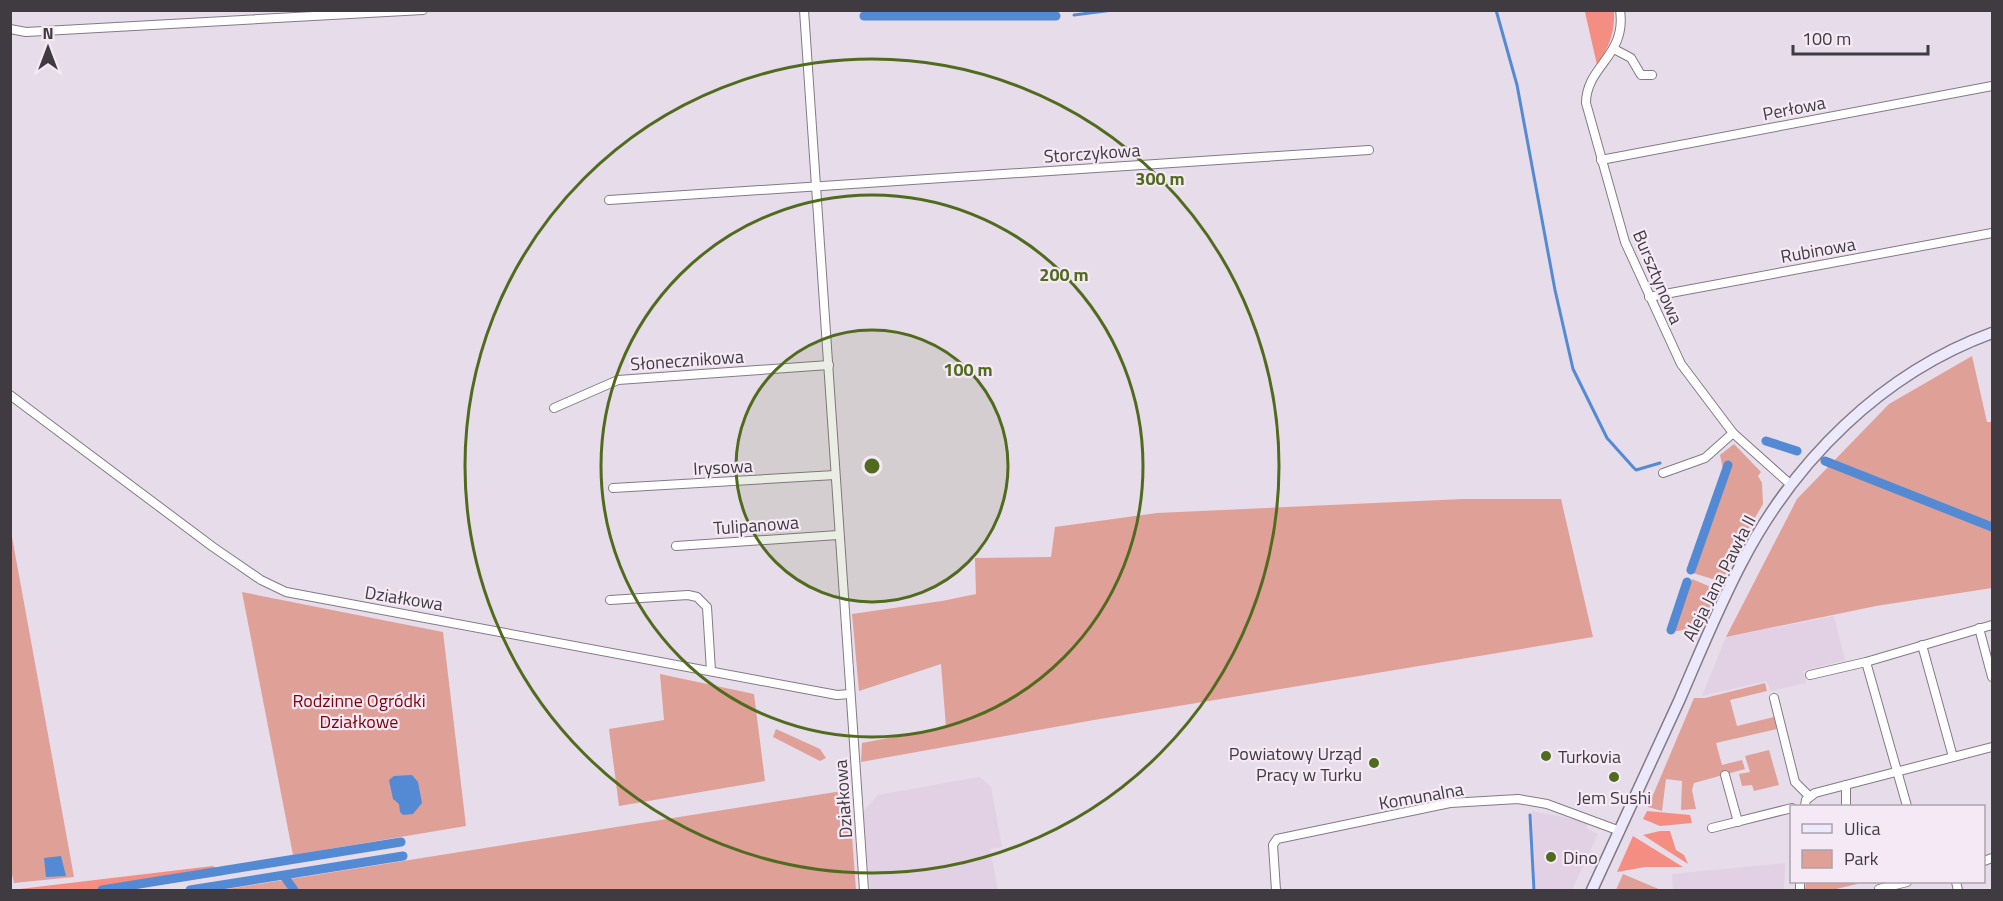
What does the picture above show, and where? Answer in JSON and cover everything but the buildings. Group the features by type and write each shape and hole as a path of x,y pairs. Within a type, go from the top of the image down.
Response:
{"main road":[{"name":"Aleja Jana Pawła II","path":"1592,891 1741,563 1790,484 1833,436 1887,390 1942,356 1992,333"}],"street":[{"path":"10,29 26,32 423,10"},
{"name":"Działkowa","path":"804,10 864,891"},
{"name":"Bursztynowa","path":"1620,10 1620,33 1614,49 1592,78 1587,91 1586,103 1625,243 1686,373 1733,433 1790,484"},
{"path":"1614,49 1631,58 1641,75 1652,75"},
{"name":"Perłowa","path":"1601,160 1992,86"},
{"name":"Storczykowa","path":"609,200 1368,150"},
{"name":"Rubinowa","path":"1649,297 1992,233"},
{"name":"Słonecznikowa","path":"554,408 618,380 829,365"},
{"name":"Działkowa","path":"10,395 213,547 261,580 286,592 837,695 850,694"},
{"path":"1663,473 1705,458 1733,433"},
{"name":"Irysowa","path":"613,488 835,475"},
{"name":"Tulipanowa","path":"676,546 838,535"},
{"path":"610,600 688,595 702,601 707,607 711,671"},
{"path":"1810,675 1866,662 1992,624"},
{"path":"1979,628 1992,677"},
{"path":"1922,645 1953,757"},
{"path":"1866,662 1895,773 1906,805"},
{"path":"1774,698 1795,782 1809,796"},
{"path":"1804,805 1809,796 1992,747"},
{"path":"1725,775 1738,822"},
{"path":"1846,785 1846,805"},
{"name":"Komunalna","path":"1276,891 1273,845 1277,839 1450,803 1532,801 1620,831"},
{"path":"1712,828 1790,808"},
{"path":"1879,889 1903,883"}],"shaded area":[{"path":"1614,11 1610,40 1597,65 1585,12"},
{"path":"1834,616 1845,660 1803,671 1806,683 1771,691 1766,681 1702,696 1726,637"},
{"path":"979,777 991,787 1002,847 990,849 998,890 870,890 863,812 878,795"},
{"path":"1532,811 1589,822 1586,828 1598,834 1572,890 1536,890"},
{"path":"1647,811 1690,815 1692,823 1660,826 1643,819"},
{"path":"1670,831 1676,850 1684,855 1688,864 1643,835"},
{"path":"1633,836 1683,867 1645,867 1617,872"},
{"path":"1785,863 1784,890 1673,890 1672,874"},
{"path":"213,866 224,875 123,890 11,890"}],"green space":[{"path":"1972,356 1987,422 1992,422 1992,588 1876,606 1726,637 1797,499 1889,404"},
{"path":"1734,444 1761,472 1758,476 1762,483 1763,504 1732,557 1723,581 1719,581 1693,573 1724,474 1720,455"},
{"path":"1463,499 1561,499 1593,637 1094,720 861,762 862,743 946,727 941,664 859,691 852,614 976,594 975,558 1051,557 1055,527 1157,513"},
{"path":"10,526 74,877 14,883 10,865"},
{"path":"1692,579 1718,590 1717,595 1703,627 1671,632"},
{"name":"Rodzinne Ogródki Działkowe","path":"242,592 443,632 466,826 293,855"},
{"path":"660,674 754,694 765,781 619,806 609,729 664,720"},
{"path":"1765,683 1767,691 1730,700 1737,726 1774,717 1777,729 1716,743 1722,765 1742,760 1745,769 1694,783 1692,790 1696,809 1681,810 1682,781 1666,779 1662,811 1648,807 1694,698 1705,698"},
{"path":"776,729 820,749 826,758 820,761 773,737"},
{"path":"1769,750 1779,785 1754,791 1752,785 1742,786 1739,774 1750,772 1745,756"},
{"path":"842,791 849,795 856,890 221,890"},
{"path":"1623,874 1661,890 1616,890"},
{"path":"1806,883 1857,884 1832,890 1805,890"}],"water":[{"path":"412,775 418,782 422,803 413,814 403,815 399,804 393,799 389,780 394,776"},
{"path":"61,856 66,876 46,877 44,858"}],"waterway":[{"path":"1074,15 1113,10"},
{"path":"1496,10 1517,85 1555,290 1573,369 1607,438 1633,467 1636,470 1660,463"},
{"path":"864,16 1056,16"},
{"path":"1766,441 1797,451"},
{"path":"1825,461 1992,527"},
{"path":"1691,570 1728,465"},
{"path":"1671,630 1687,582"},
{"path":"1530,815 1534,890"},
{"path":"102,890 401,842"},
{"path":"190,890 403,856"},
{"path":"284,876 294,890"}],"place":[{"name":"Turkovia","path":"1546,756"},
{"name":"Powiatowy Urząd Pracy w Turku","path":"1374,763"},
{"name":"Jem Sushi","path":"1614,777"},
{"name":"Dino","path":"1551,857"}]}
